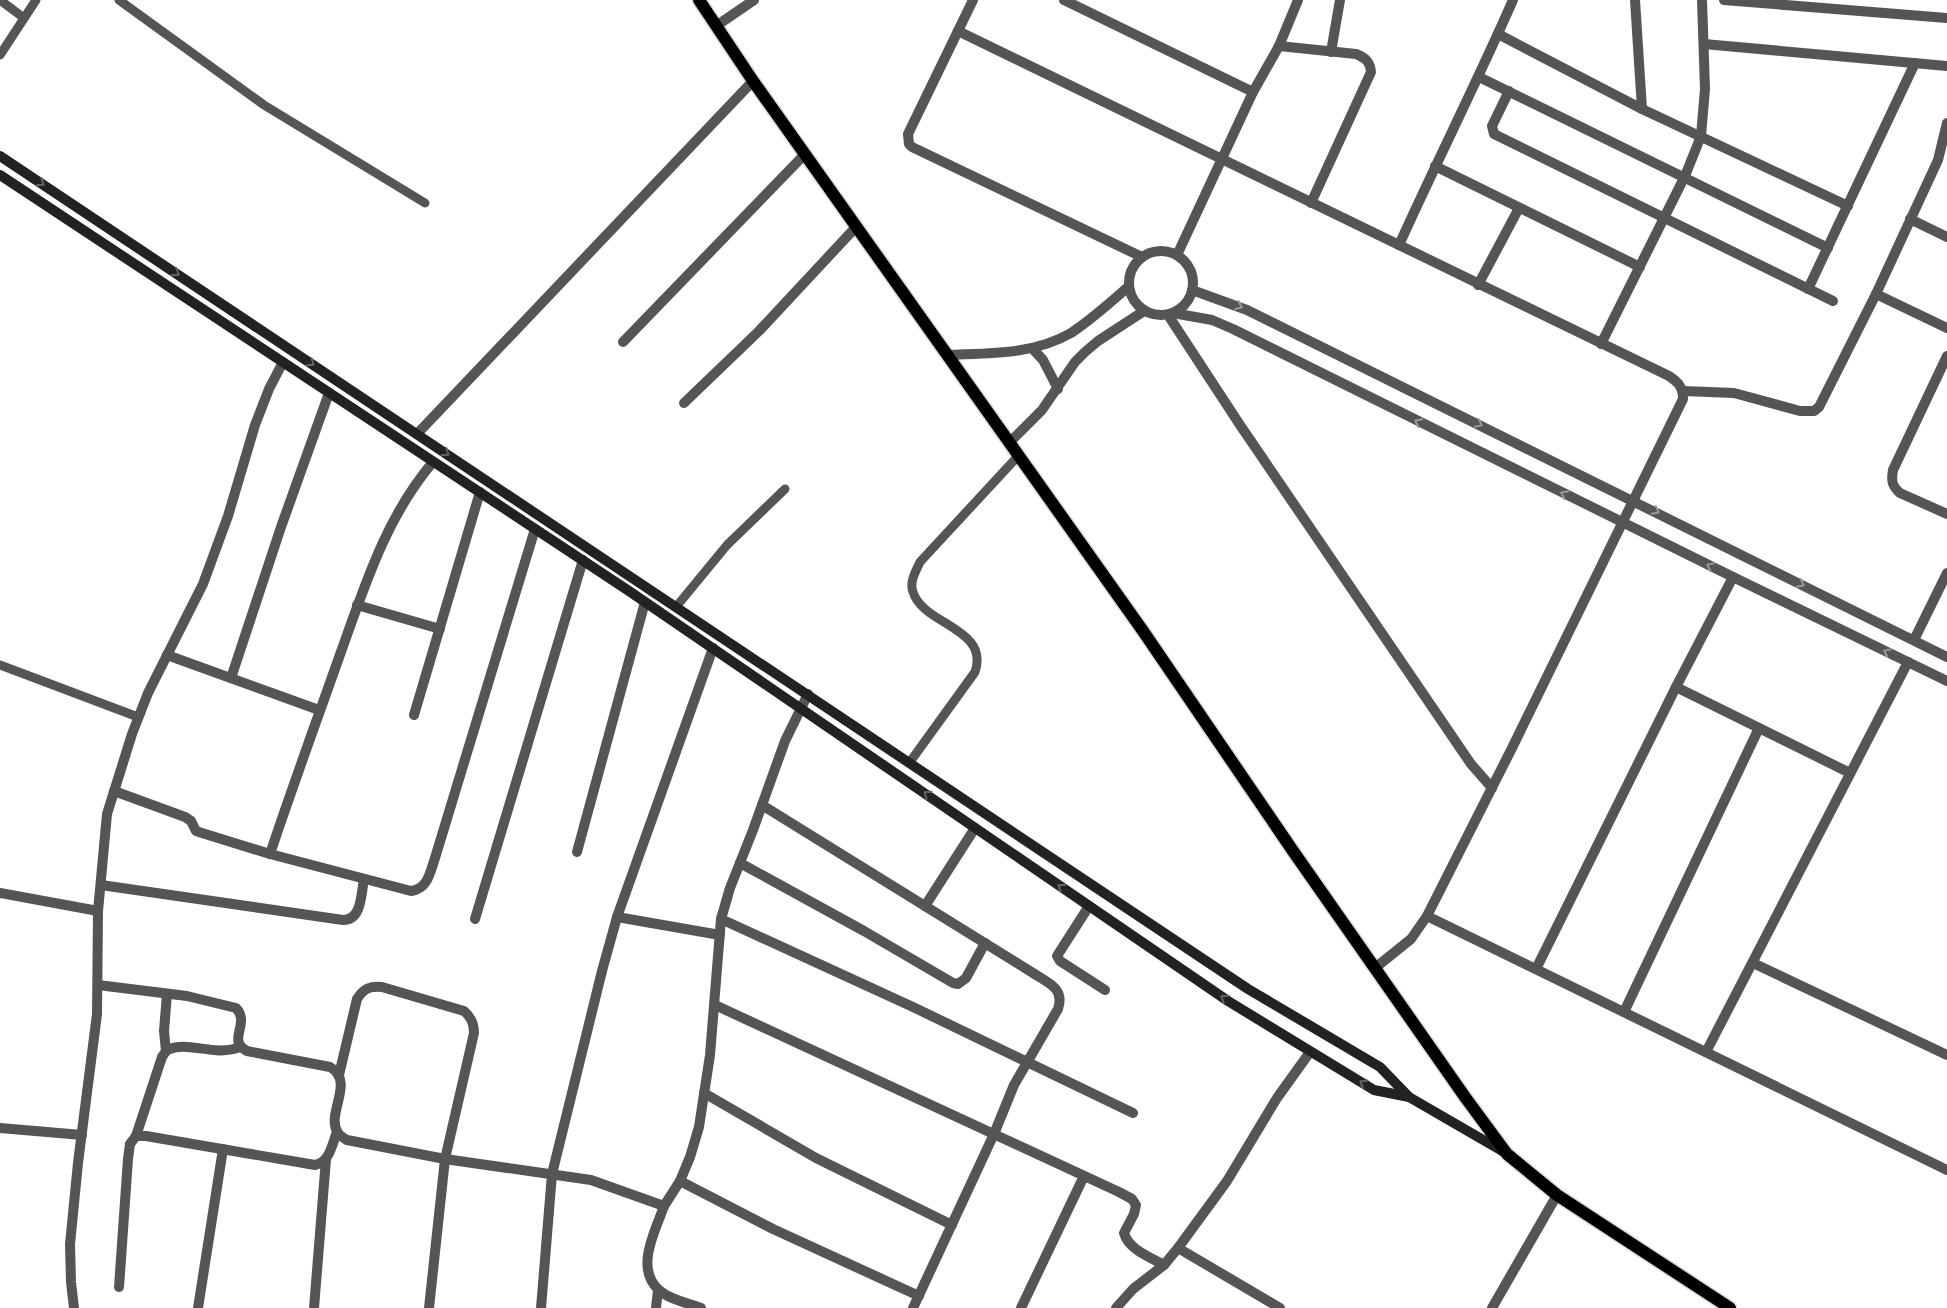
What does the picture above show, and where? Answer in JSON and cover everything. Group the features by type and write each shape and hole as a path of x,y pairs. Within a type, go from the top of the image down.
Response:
{"main road":[{"path":"699,0 753,81 1143,631 1507,1154 1557,1195 1730,1308"}],"street":[{"path":"716,26 754,0"},
{"path":"973,0 908,134 908,144 1142,257"},
{"path":"1064,0 1253,92"},
{"path":"1177,255 1253,92 1279,46 1298,0"},
{"path":"1331,52 1340,0"},
{"path":"1399,245 1479,77 1513,0"},
{"path":"1635,0 1642,109"},
{"path":"1601,344 1685,176 1701,136 1705,89 1702,0"},
{"path":"1724,0 1947,18"},
{"path":"958,31 1220,160 1668,376 1677,382 1683,391 1683,399 1623,523 1427,916 1411,939 1376,968"},
{"path":"1498,34 1642,109 1848,206"},
{"path":"1704,44 1947,66"},
{"path":"1279,46 1356,54 1364,57 1370,65 1371,72 1311,203"},
{"path":"1808,289 1915,63"},
{"path":"1479,77 1685,176 1828,248"},
{"path":"417,434 753,81"},
{"path":"1508,91 1492,126 1494,134 1833,301"},
{"path":"1683,391 1734,393 1800,411 1814,411 1819,407 1876,294 1910,219 1943,162 1947,123"},
{"path":"623,342 805,154"},
{"path":"0,156 1248,989 1380,1067 1409,1097 1507,1154"},
{"path":"1435,166 1640,268"},
{"path":"0,175 583,560 1228,1001 1374,1090 1409,1097"},
{"path":"1478,285 1519,208"},
{"path":"1910,219 1947,237"},
{"path":"684,404 758,331 856,227"},
{"path":"1171,314 1182,308 1188,300 1192,290 1191,270 1185,261 1177,255 1167,251 1157,251 1142,257 1132,268 1128,277 1131,297 1144,312 1154,315 1171,314 1212,320 1234,329 1623,523 1947,681"},
{"path":"947,355 1013,351 1050,343 1071,332 1128,287"},
{"path":"1192,290 1247,310 1634,500 1947,657"},
{"path":"1876,294 1947,328"},
{"path":"1009,442 1042,410 1075,362 1085,352 1144,312"},
{"path":"1171,314 1240,425 1470,764 1492,788"},
{"path":"1032,348 1044,360 1058,389"},
{"path":"1947,356 1893,470 1892,479 1894,488 1900,493 1947,514"},
{"path":"74,1308 70,1244 97,1014 98,911 107,814 138,717 148,693 203,584 228,516 255,425 268,390 283,362"},
{"path":"231,678 281,527 330,393"},
{"path":"270,854 319,710 375,558 396,514 418,480 433,462"},
{"path":"414,716 480,492"},
{"path":"114,791 185,817 191,821 196,831 270,854 411,891 423,887 427,880 535,529"},
{"path":"475,919 583,560"},
{"path":"1914,640 1947,573"},
{"path":"1536,969 1676,687 1733,577"},
{"path":"577,852 645,602"},
{"path":"357,606 440,630"},
{"path":"541,1308 552,1174 581,1050 617,918 713,648"},
{"path":"167,655 319,710"},
{"path":"1706,1052 1908,662"},
{"path":"1676,687 1850,774"},
{"path":"701,1308 670,1297 658,1290 652,1281 648,1267 648,1249 664,1206 680,1181 699,1127 710,1056 721,919 784,741 808,694"},
{"path":"1624,1012 1759,728"},
{"path":"762,805 985,943 1054,987 1059,994 1058,1009 1003,1108 994,1134 913,1308"},
{"path":"926,906 975,828"},
{"path":"740,863 864,931 953,983 958,984 966,978 985,943"},
{"path":"101,885 350,920 357,912 364,879"},
{"path":"0,893 98,911"},
{"path":"1089,906 1057,956 1060,961 1105,990"},
{"path":"1427,916 1947,1170"},
{"path":"617,918 720,935"},
{"path":"721,919 1133,1113"},
{"path":"1753,963 1947,1055"},
{"path":"98,985 187,996 236,1008 242,1020 238,1037 240,1047 247,1051 330,1067 339,1075"},
{"path":"314,1308 326,1159 337,1132 335,1120 341,1084 339,1075 356,998 362,991 371,986 382,987 464,1011 470,1016 474,1024 474,1033 445,1159 429,1308"},
{"path":"166,1051 164,1031 167,994"},
{"path":"714,1006 1132,1199 1136,1205 1134,1214 1124,1234 1126,1241 1164,1265"},
{"path":"119,1287 130,1144 136,1136 162,1057 166,1051 178,1047 227,1052 240,1047"},
{"path":"1116,1308 1133,1289 1164,1265 1178,1248 1226,1181 1277,1098 1310,1052"},
{"path":"704,1093 816,1158 952,1224"},
{"path":"0,1128 82,1135"},
{"path":"337,1132 347,1140 445,1159 591,1180 664,1206"},
{"path":"136,1136 146,1136 310,1164 321,1164 326,1159"},
{"path":"198,1308 223,1149"},
{"path":"1021,1308 1084,1176"},
{"path":"680,1181 773,1229 919,1296"},
{"path":"1492,1308 1557,1195"},
{"path":"1178,1248 1280,1308"},
{"path":"656,1308 658,1290"}],"lane":[{"path":"0,0 24,18"},
{"path":"0,56 36,0"},
{"path":"119,0 264,105 425,203"},
{"path":"910,762 974,672 978,662 975,648 966,637 921,604 912,592 913,577 920,562 1018,455"},
{"path":"676,607 727,545 785,488"},
{"path":"0,665 138,717"}]}
